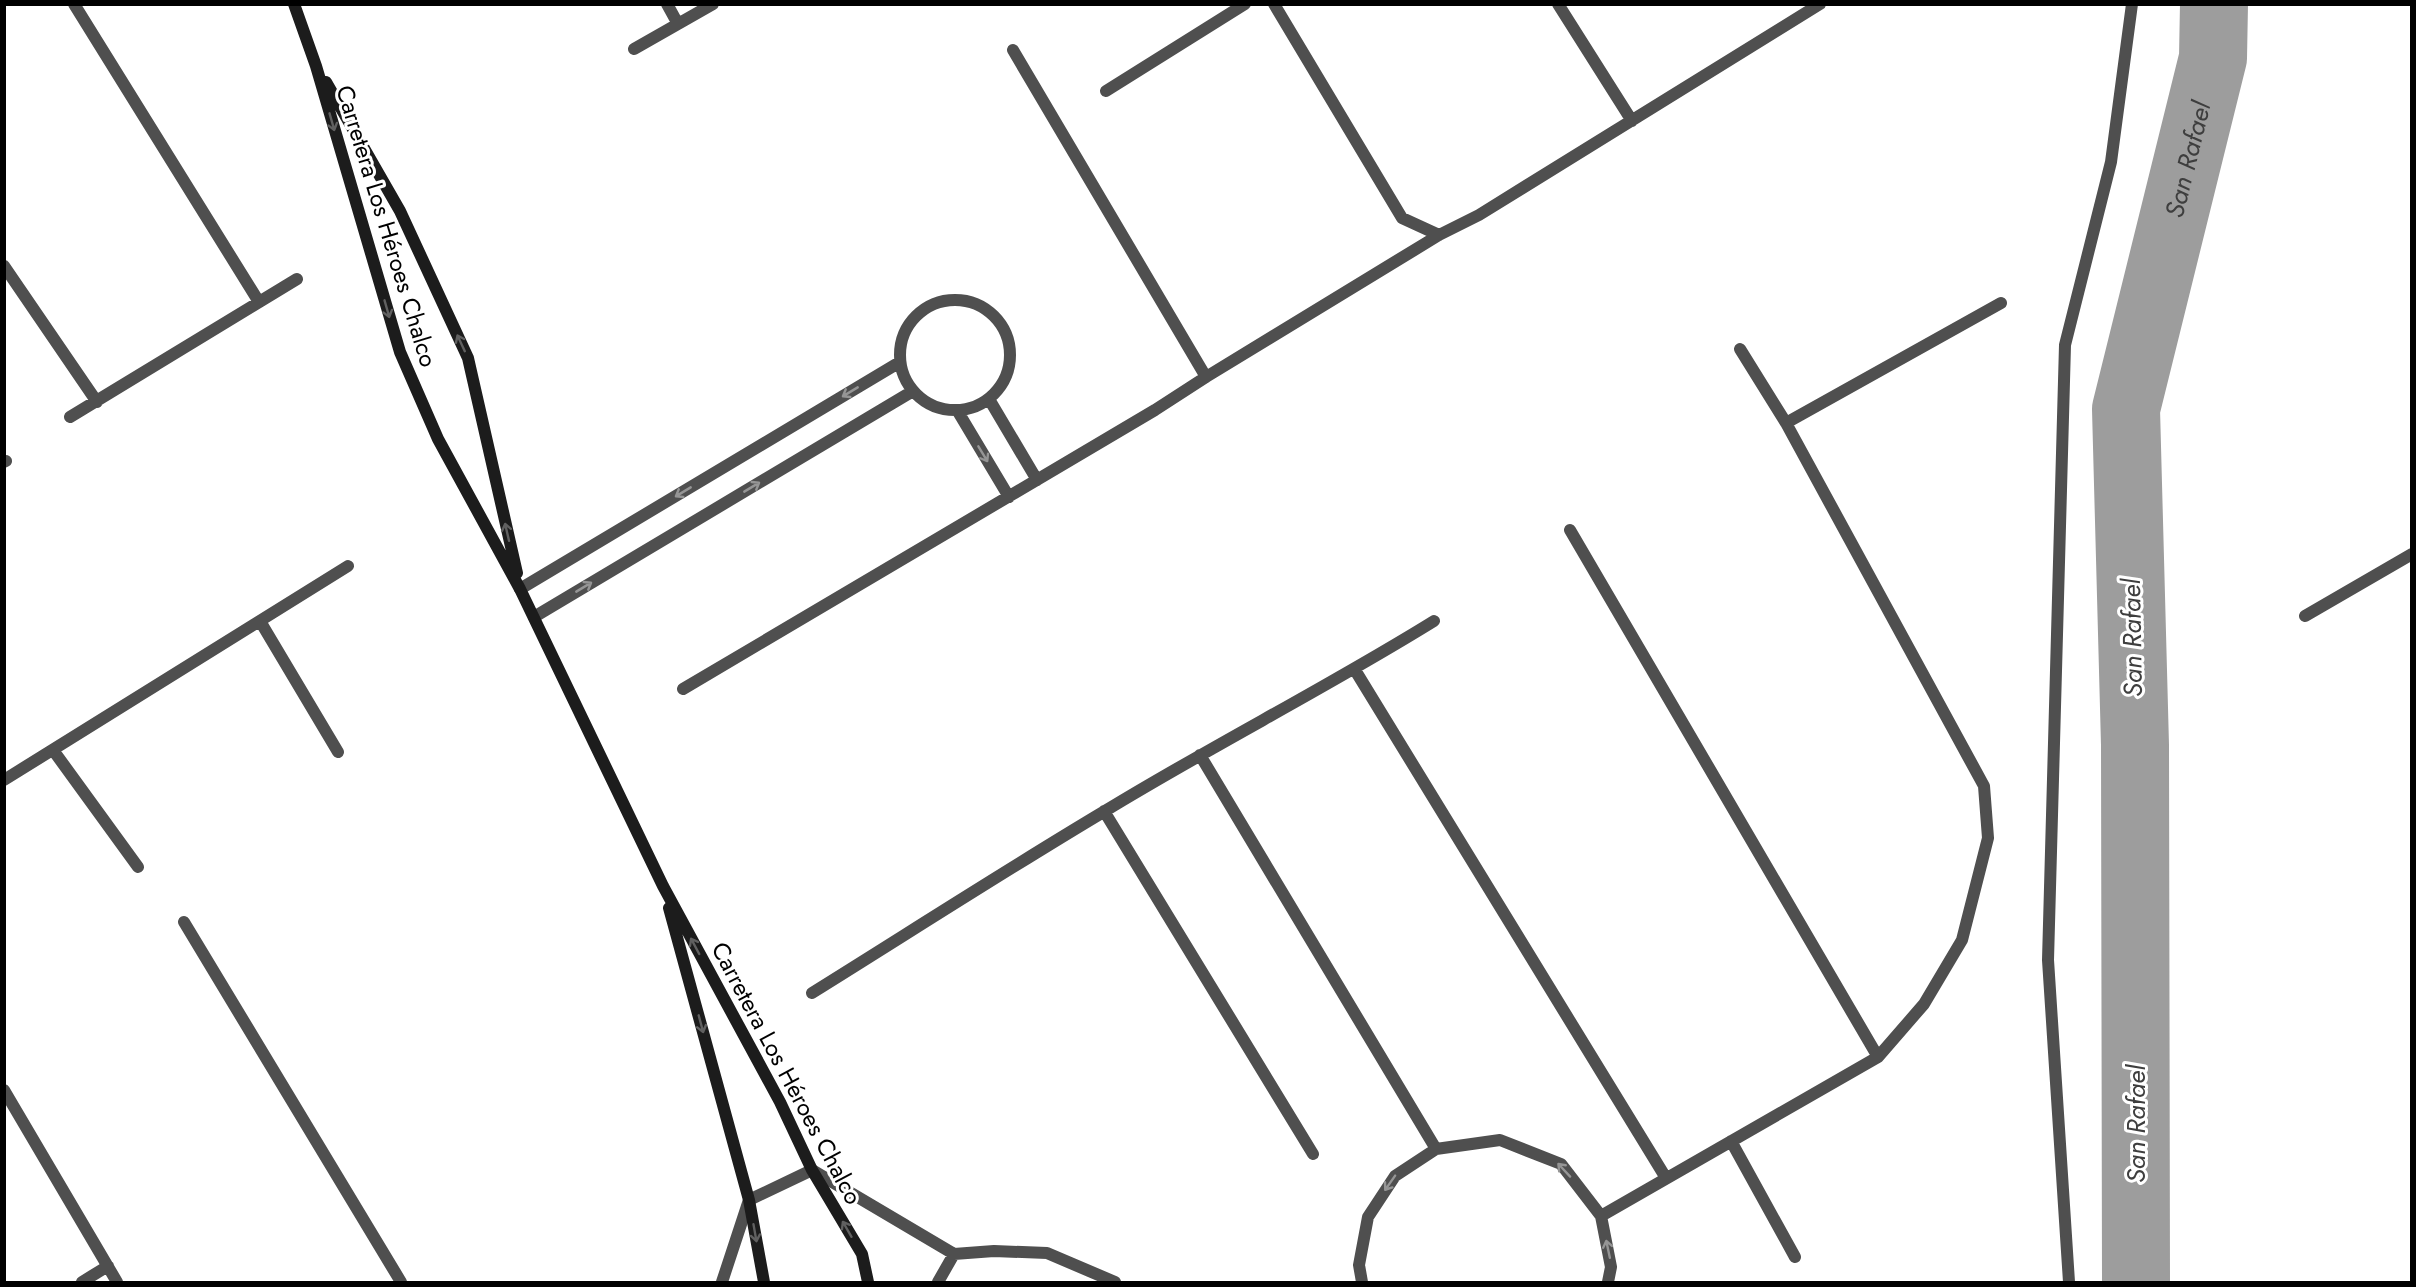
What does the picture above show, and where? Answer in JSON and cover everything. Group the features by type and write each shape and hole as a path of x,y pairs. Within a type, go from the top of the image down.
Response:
{"street":[{"path":"74,4 259,302"},
{"name":"Carretera Los Héroes Chalco","path":"294,4 316,66 400,352 438,439 520,589 663,886 780,1102 812,1170 862,1254 868,1282"},
{"path":"667,4 678,24"},
{"path":"634,49 713,4"},
{"path":"1107,91 1245,4"},
{"path":"1274,4 1402,218 1439,235"},
{"path":"1558,4 1632,121"},
{"path":"683,689 1155,410 1439,235 1479,215 1820,4"},
{"path":"2069,1282 2048,960 2065,345 2111,162 2132,4"},
{"path":"1013,50 1206,377"},
{"name":"Carretera Los Héroes Chalco","path":"316,66 400,211 468,358 520,589"},
{"path":"4,266 97,402"},
{"path":"70,417 297,279"},
{"path":"963,300 987,310 1005,329 1010,354 1005,379 989,399 957,410 933,406 913,391 904,377 900,362 902,337 916,315 938,302 963,300"},
{"path":"1786,423 2001,303"},
{"path":"1601,1216 1878,1057 1924,1004 1962,940 1988,838 1984,786 1786,423 1740,349"},
{"path":"520,589 900,362"},
{"path":"534,617 913,391"},
{"path":"989,399 1038,480"},
{"path":"957,410 1009,497"},
{"path":"1570,530 1878,1057"},
{"path":"2305,616 2412,554"},
{"path":"4,780 348,566"},
{"path":"260,621 339,752"},
{"path":"812,993 1104,811 1200,755 1355,670 1434,621"},
{"path":"1355,670 1666,1178"},
{"path":"53,750 138,867"},
{"path":"1200,755 1436,1149"},
{"path":"1104,811 1313,1154"},
{"name":"Carretera Los Héroes Chalco","path":"663,886 749,1200 764,1282"},
{"path":"184,922 401,1282"},
{"path":"4,1090 117,1282"},
{"path":"1362,1282 1359,1265 1368,1217 1395,1176 1436,1149 1500,1140 1561,1164 1601,1216 1611,1267 1608,1282"},
{"path":"1731,1141 1795,1257"},
{"path":"722,1282 749,1200 812,1170 954,1254 994,1251 1047,1253 1115,1282"},
{"path":"938,1282 954,1254"},
{"path":"82,1282 108,1266"}],"waterway":[{"name":"San Rafael","path":"2136,1282 2135,745 2126,409 2213,58 2214,4"}]}
